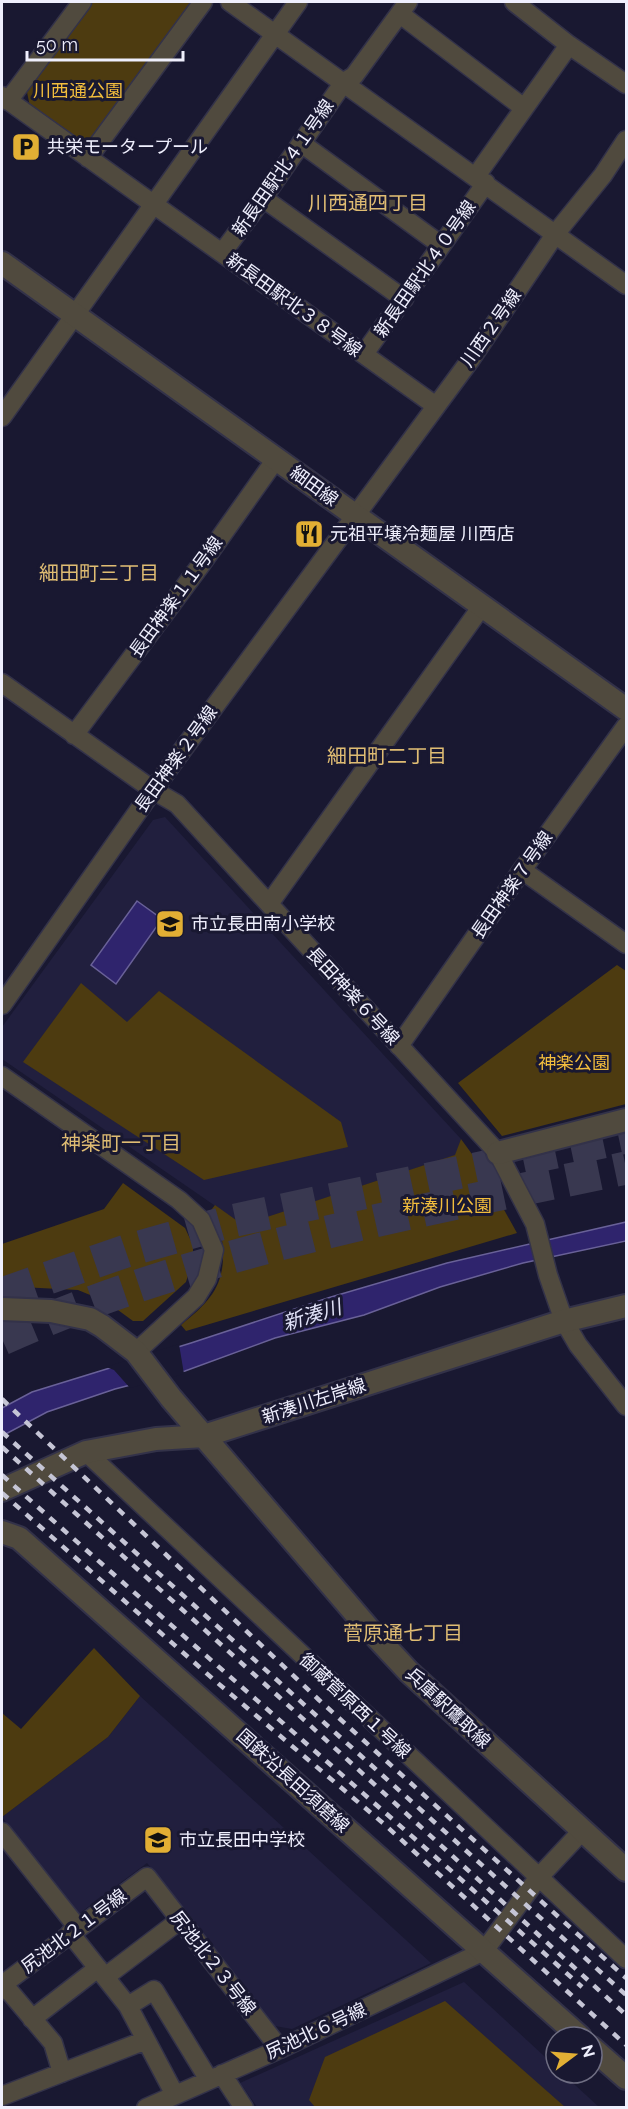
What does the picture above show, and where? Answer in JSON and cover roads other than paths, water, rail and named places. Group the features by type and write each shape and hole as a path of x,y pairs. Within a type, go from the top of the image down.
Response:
{"street":[{"path":"5,98 82,2"},
{"path":"88,158 203,2"},
{"path":"230,2 627,285"},
{"path":"2,417 152,203 298,2"},
{"path":"522,4 569,45 627,84"},
{"path":"404,8 524,108"},
{"name":"新長田駅北４１号線","path":"222,253 344,82 354,76 404,8"},
{"name":"新長田駅北４０号線","path":"364,354 441,245 524,108 569,45"},
{"name":"新長田駅北３８号線","path":"5,98 436,406"},
{"name":"川西２号線","path":"355,516 471,359 556,233 603,175 627,140"},
{"path":"301,142 441,245"},
{"path":"263,198 404,299"},
{"name":"細田線","path":"2,263 627,709"},
{"name":"長田神楽１１号線","path":"74,735 197,570 276,459"},
{"name":"長田神楽２号線","path":"2,1005 153,790 355,516"},
{"path":"269,904 482,606"},
{"name":"長田神楽６号線","path":"2,682 74,735 177,804 498,1153 535,1224 548,1275 564,1321 578,1345 627,1406"},
{"name":"長田神楽７号線","path":"399,1046 522,870 627,726"},
{"path":"522,870 627,944"},
{"path":"2,1076 179,1200 201,1220 214,1250 207,1279 196,1297 137,1354 90,1319 51,1311 2,1309"},
{"path":"498,1153 627,1120"},
{"name":"新湊川左岸線","path":"2,1490 86,1452 156,1439 204,1436 564,1321 627,1306"},
{"name":"兵庫駅鷹取線","path":"137,1354 171,1398 368,1628 409,1672 627,1870"},
{"name":"御蔵菅原西１号線","path":"86,1452 627,1959"},
{"name":"国鉄沿長田須磨線","path":"2,1532 20,1538 567,2025"},
{"path":"484,1951 538,1878 583,1830"},
{"path":"2,1832 74,1930 101,1972 128,2006 175,2095"},
{"name":"尻池北２１号線","path":"2,1986 147,1877"},
{"name":"尻池北２３号線","path":"147,1877 280,2049"},
{"path":"32,2019 180,1920"},
{"name":"尻池北６号線","path":"146,2108 280,2049 484,1951"},
{"path":"2,1986 53,2043 62,2073"},
{"path":"128,2006 154,1990 215,2077 244,2108"},
{"path":"2,2096 146,2040"},
{"path":"604,2059 627,2079"}],"water":[{"path":"137,901 162,919 116,984 91,965"},
{"name":"新湊川","path":"626,1222 626,1241 523,1263 440,1287 364,1315 275,1338 185,1371 115,1389 47,1412 2,1436 2,1408 32,1392 331,1297 447,1263"}],"tunnel":[{"path":"2,1294 126,1251 231,1221 626,1137"},
{"path":"2,1339 77,1308 231,1257 388,1218 626,1168"}],"railway":[{"path":"2,1399 319,1700 626,1978"},
{"path":"2,1432 626,1995"},
{"path":"2,1447 626,2015"},
{"path":"2,1475 582,1987"},
{"path":"2,1493 213,1679 384,1824 626,2045"}],"place":[{"name":"共栄モータープール","path":"26,147"},
{"name":"元祖平壌冷麺屋 川西店","path":"309,534"},
{"name":"市立長田南小学校","path":"170,924"},
{"name":"市立長田中学校","path":"158,1840"}],"district":[{"name":"川西通四丁目","path":"368,203"},
{"name":"細田町三丁目","path":"99,573"},
{"name":"細田町二丁目","path":"387,756"},
{"name":"神楽町一丁目","path":"121,1143"},
{"name":"菅原通七丁目","path":"403,1633"}],"park label":[{"name":"川西通公園","path":"78,91"},
{"name":"神楽公園","path":"574,1063"},
{"name":"新湊川公園","path":"447,1206"}]}
